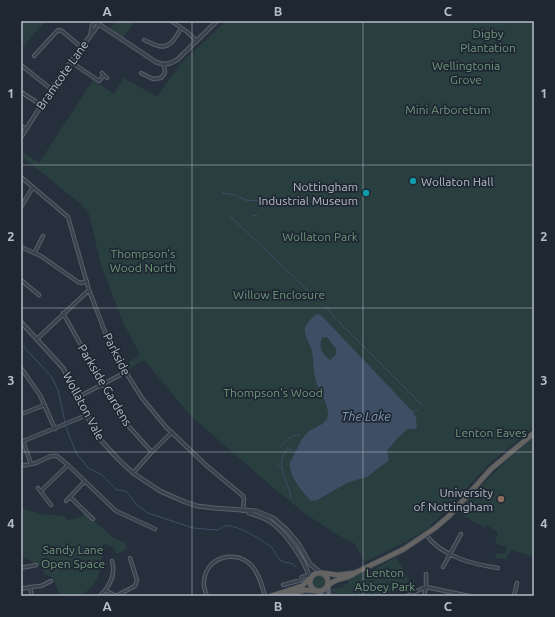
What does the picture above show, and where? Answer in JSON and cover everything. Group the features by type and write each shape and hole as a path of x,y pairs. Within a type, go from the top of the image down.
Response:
{"highway":[{"path":"285,596 305,590 323,590 332,582 353,575 392,555 426,535 444,521 491,469 534,433"},
{"path":"271,596 302,586 313,574 322,573 338,575 355,573"},
{"path":"322,573 327,578 328,586"},
{"path":"309,578 312,586 317,591"}],"main road":[{"path":"328,586 329,596"},
{"path":"317,591 323,596"}],"street":[{"path":"94,21 156,62 164,64 172,63 178,59 216,21"},
{"name":"Bramcote Lane","path":"91,34 94,21"},
{"path":"171,21 197,41"},
{"name":"Bramcote Lane","path":"21,137 70,61 99,24"},
{"path":"144,40 160,46 165,46 177,36 181,28"},
{"path":"34,56 42,46 47,44 58,30 81,47"},
{"path":"70,61 99,81 103,74 107,78"},
{"path":"141,73 153,79 161,78 165,73 164,64"},
{"path":"21,65 52,88"},
{"path":"21,92 41,105"},
{"path":"21,126 26,129"},
{"name":"Parkside","path":"21,177 68,217 89,290 106,332 126,372 142,398 172,432 207,466 243,496 243,511"},
{"path":"21,207 33,187"},
{"path":"35,252 43,236"},
{"path":"21,247 35,252 78,282 81,283 87,281"},
{"path":"21,280 39,295"},
{"path":"37,339 89,290"},
{"name":"Parkside Gardens","path":"63,313 123,420 152,452"},
{"name":"Wollaton Vale","path":"21,322 63,368 98,437 133,474 160,490 197,506 256,512 273,518 285,528 298,543 310,564 322,573"},
{"path":"21,368 34,385 45,405 55,429"},
{"path":"78,397 126,372"},
{"path":"21,414 45,405"},
{"path":"31,464 22,441 87,415"},
{"path":"133,474 172,432"},
{"path":"21,466 54,456 60,458 119,513 155,529"},
{"path":"41,491 68,465"},
{"path":"66,501 85,481"},
{"path":"38,488 51,505"},
{"path":"70,497 83,513 93,519"},
{"name":"Wollaton Vale","path":"243,511 268,520 281,532 300,558 309,578"},
{"path":"149,531 151,527"},
{"path":"281,532 285,528"},
{"path":"443,567 461,534"},
{"path":"426,535 434,545 450,554 471,563 491,568 498,568"},
{"path":"300,558 305,555"},
{"path":"206,596 204,581 208,569 220,559 230,556 244,560 253,567 265,596"},
{"path":"105,590 115,596 132,589 137,583 133,576 130,558"},
{"path":"100,596 110,583 113,566 112,561"},
{"path":"21,568 34,565"},
{"path":"424,596 426,574"},
{"path":"283,585 301,580 302,577 309,578"},
{"path":"21,589 50,583"},
{"path":"514,596 517,583"},
{"path":"30,587 32,596"},
{"path":"407,596 420,588 426,587 469,596"}],"green space":[{"path":"21,21 46,21 21,48"},
{"path":"117,21 129,21 133,25 122,38 109,29"},
{"name":"Wollaton Park","path":"226,21 534,21 534,427 489,464 427,529 406,542 365,562 355,544 336,534 307,515 278,492 191,416 144,360 127,370 125,365 140,355 123,322 101,265 89,214 81,204 21,156 21,151 39,163 93,80 114,94 124,78 157,97 181,63"},
{"name":"University of Nottingham","path":"534,437 534,557 511,550 506,559 495,558 496,554 505,553 507,547 495,543 498,532 487,525 485,528 456,511 504,463"},
{"name":"Sandy Lane Open Space","path":"21,508 42,514 64,516 68,520 85,514 114,538 125,543 127,549 117,554 114,548 103,543 100,567 91,588 85,593 76,596 60,596 53,578 45,574 39,565 21,556"},
{"name":"Lenton Abbey Park","path":"396,557 410,581 381,596 333,596 332,589 349,584 347,578 370,571"},
{"path":"316,575 322,575 326,579 326,585 322,589 316,589 312,585 312,579"}],"water":[{"name":"The Lake","path":"317,314 321,315 413,412 416,417 417,429 407,429 387,451 389,460 367,477 349,482 317,500 311,501 294,479 290,468 290,463 305,435 324,423 328,417 324,398 314,372 312,351 305,333 306,325","holes":["327,337 336,349 336,355 330,360 321,348 322,338"]}],"waterway":[{"path":"224,194 222,193 236,195 245,200 258,201"},
{"path":"229,215 318,300"},
{"path":"253,216 257,215"},
{"path":"325,307 336,319"},
{"path":"338,321 423,406"},
{"path":"21,344 51,376 58,390 65,422"},
{"path":"413,412 418,410"},
{"path":"66,427 76,453 88,468 102,475 117,490 127,492 136,504 148,513 193,528 218,530 224,526 229,526 241,529 262,540 271,547 280,560 293,564 296,567"},
{"path":"280,447 291,437 300,435"},
{"path":"291,498 283,473 282,461 283,455 287,449 293,450"},
{"path":"277,465 282,468"}],"place":[{"name":"Wollaton Hall","path":"413,181"},
{"name":"Nottingham Industrial Museum","path":"366,193"},
{"name":"University of Nottingham","path":"501,499"}],"park label":[{"name":"Digby Plantation","path":"488,40"},
{"name":"Wellingtonia Grove","path":"466,72"},
{"name":"Mini Arboretum","path":"448,109"},
{"name":"Thompson's Wood North","path":"143,260"},
{"name":"Willow Enclosure","path":"279,294"},
{"name":"Thompson's Wood","path":"273,392"},
{"name":"Lenton Eaves","path":"491,432"}]}
